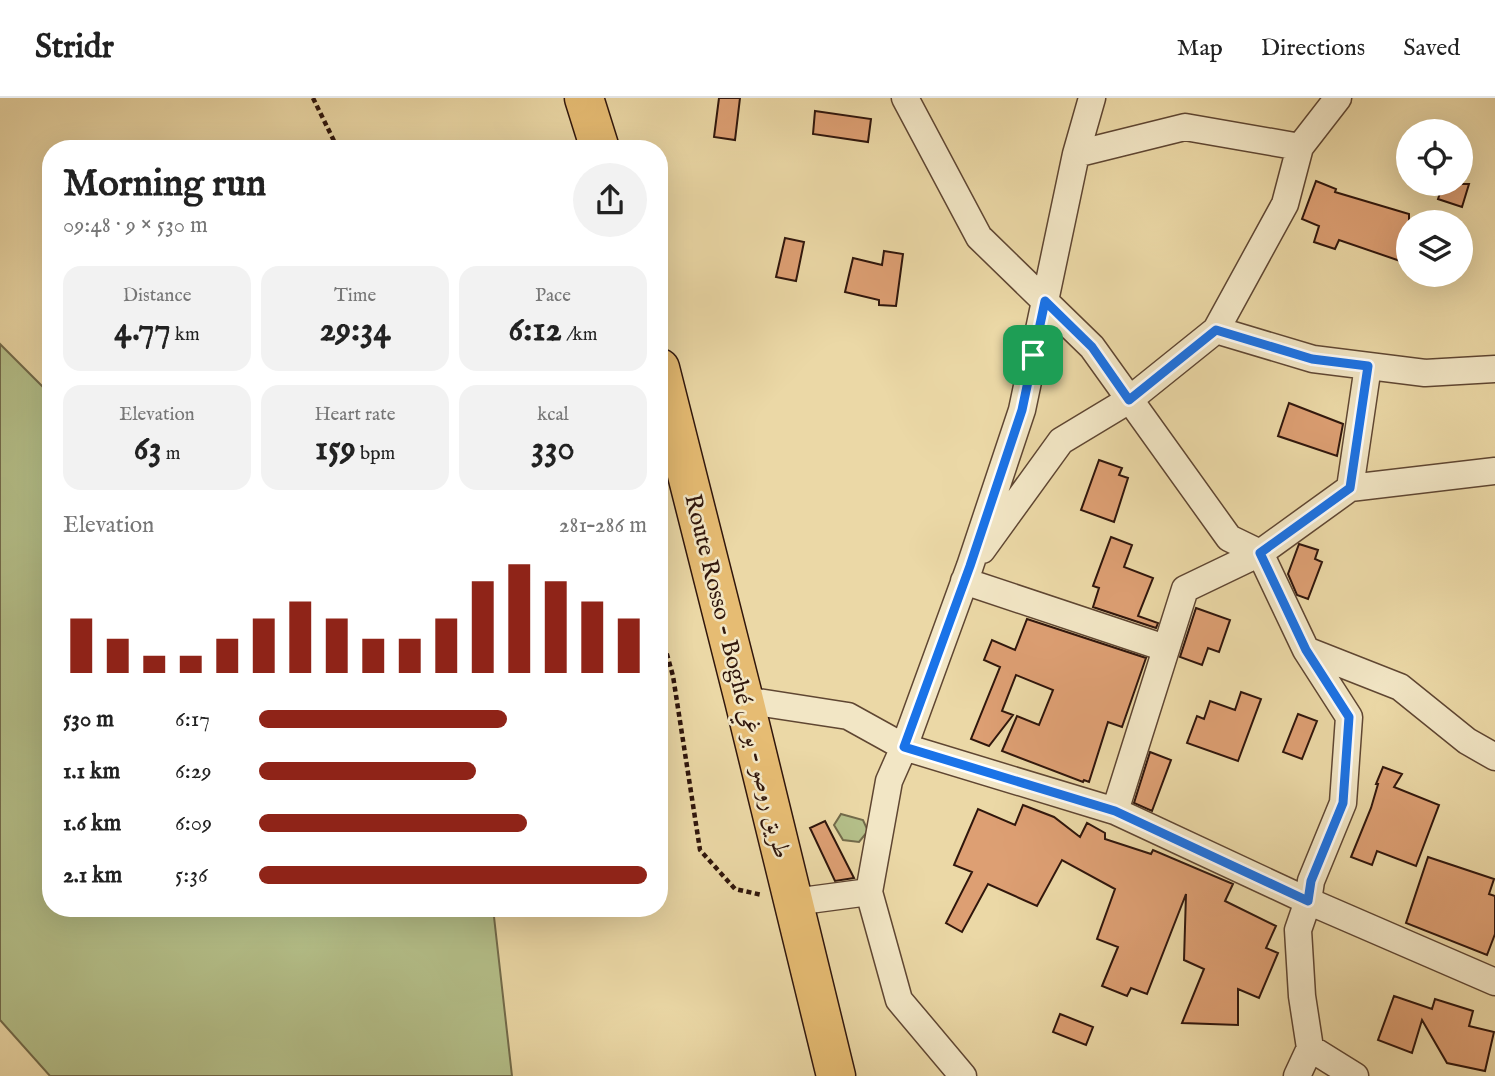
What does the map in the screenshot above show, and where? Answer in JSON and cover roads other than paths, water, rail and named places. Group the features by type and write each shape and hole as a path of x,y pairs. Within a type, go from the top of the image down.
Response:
{"highway":[{"path":"584,98 597,140"},
{"name":"Route Rosso - Boghé طريق روصو - بوغي","path":"668,400 836,1076"}],"street":[{"path":"905,98 979,237 1092,347 1229,538 1260,553 1306,650 1349,717 1343,803 1311,881 1308,901 1298,930 1302,996 1310,1048 1297,1076"},
{"path":"963,1076 899,1000 870,892 889,781 967,574 1022,410 1076,154 1092,98"},
{"path":"967,574 1061,440 1129,400 1216,330 1285,204 1300,148 1338,98"},
{"path":"1076,154 1185,127 1300,148"},
{"path":"1216,330 1312,359 1425,373 1495,369"},
{"path":"1350,488 1368,366"},
{"path":"1115,811 1185,589 1260,553 1350,488 1495,471"},
{"path":"967,574 1165,649"},
{"path":"1306,650 1400,687 1467,741 1495,757"},
{"path":"744,700 848,716 904,747 1115,811 1308,901 1495,982"},
{"path":"794,902 870,892"},
{"path":"1310,1048 1355,1076"}]}
